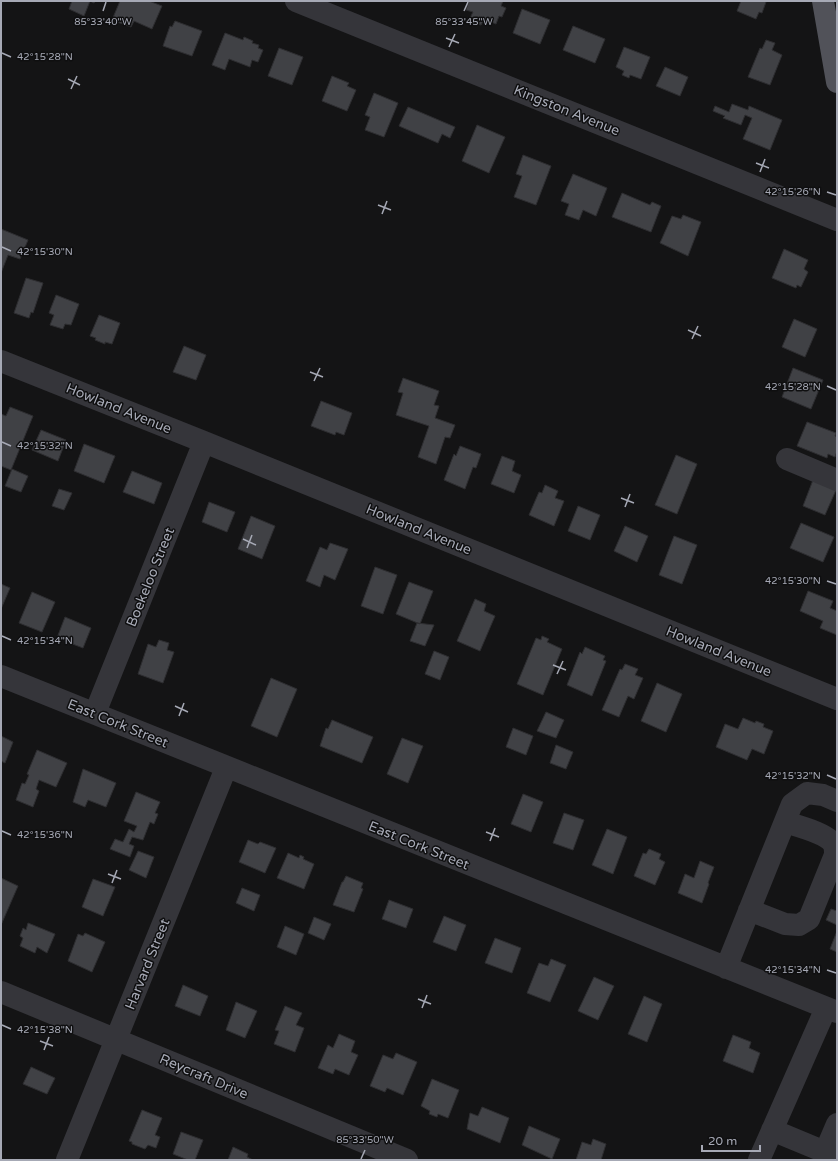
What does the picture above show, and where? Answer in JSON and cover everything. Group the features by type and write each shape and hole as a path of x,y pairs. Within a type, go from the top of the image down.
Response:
{"main road":[{"path":"823,1 837,82"}],"street":[{"name":"Kingston Avenue","path":"296,1 837,220"},
{"name":"Howland Avenue","path":"1,361 837,699"},
{"name":"Boekeloo Street","path":"95,713 204,442"},
{"path":"787,459 837,480"},
{"name":"East Cork Street","path":"1,676 95,713 226,768 832,1010"},
{"name":"Harvard Street","path":"67,1160 226,768"},
{"path":"726,968 792,804 807,793 823,795 837,802"},
{"path":"749,910 785,924 799,925 809,918 828,895 835,855 834,846 828,839 815,832 785,822"},
{"name":"Reycraft Drive","path":"1,992 407,1160"},
{"path":"759,1160 772,1130 832,1010"},
{"path":"772,1130 831,1154 837,1124"}],"building":[{"path":"72,1 90,1 84,16 69,9"},
{"path":"120,1 149,1 162,6 152,29 134,21 131,27 112,20"},
{"path":"469,1 503,1 501,6 506,8 502,17 499,16 496,24 484,19 481,25 474,23 475,19 470,18 473,12 466,10"},
{"path":"741,1 766,2 762,13 759,12 756,19 737,11"},
{"path":"522,9 550,20 540,44 513,33"},
{"path":"175,21 202,31 192,56 163,46 170,26 172,27"},
{"path":"573,26 605,39 595,63 563,50"},
{"path":"225,33 243,40 244,37 253,41 252,43 259,45 258,48 263,50 258,62 252,60 250,67 229,59 225,70 212,65"},
{"path":"766,40 775,43 772,50 782,55 770,85 748,77 760,48 762,49"},
{"path":"624,47 650,57 641,79 630,75 629,78 622,75 624,71 616,67"},
{"path":"279,48 303,57 292,85 268,76"},
{"path":"665,67 688,77 680,96 656,86"},
{"path":"332,76 349,83 347,86 356,90 347,111 322,101"},
{"path":"374,93 398,103 384,137 365,130 370,117 365,115"},
{"path":"732,104 748,110 749,106 782,120 770,150 743,139 752,118 745,115 741,125 723,118 725,116 713,111 715,106 729,112"},
{"path":"408,107 455,127 450,138 442,134 438,143 399,126"},
{"path":"477,125 505,137 489,173 462,161"},
{"path":"523,155 551,166 536,205 514,197 522,176 516,174"},
{"path":"573,174 607,188 596,216 583,210 579,220 565,215 569,204 561,201"},
{"path":"622,193 650,205 652,202 661,206 651,232 612,217"},
{"path":"683,215 701,222 688,256 660,243 672,216 681,219"},
{"path":"1,229 28,240 20,259 8,255 1,273"},
{"path":"784,249 808,260 804,269 808,272 801,287 797,285 796,288 772,278"},
{"path":"26,278 43,283 33,313 31,312 29,318 14,313"},
{"path":"56,295 79,304 71,325 65,324 63,329 50,325 54,315 49,313"},
{"path":"99,315 120,323 112,344 105,342 105,344 90,336"},
{"path":"794,319 817,329 805,357 782,347"},
{"path":"184,346 206,355 196,380 173,372"},
{"path":"793,368 823,380 811,409 782,397"},
{"path":"403,378 439,391 434,405 439,406 435,418 455,425 450,438 445,437 436,464 418,457 429,426 396,415 403,393 398,392"},
{"path":"321,401 352,413 344,435 336,432 335,435 311,426"},
{"path":"10,407 33,416 11,470 1,466 1,414 6,416"},
{"path":"807,422 836,433 837,451 835,457 828,454 827,458 797,446"},
{"path":"41,430 66,440 58,461 32,450"},
{"path":"84,444 115,456 104,483 74,471"},
{"path":"460,446 481,454 476,468 473,467 465,489 444,480 454,454 456,456"},
{"path":"676,455 697,464 677,514 655,505"},
{"path":"502,456 515,461 512,471 521,475 514,493 491,484"},
{"path":"12,469 28,476 21,492 5,486"},
{"path":"132,471 162,483 154,504 123,492"},
{"path":"813,480 836,490 825,515 803,506"},
{"path":"545,485 558,491 555,498 564,501 554,526 529,515 539,492 542,493"},
{"path":"59,489 72,493 64,510 52,506"},
{"path":"209,502 235,512 227,532 202,522"},
{"path":"578,506 600,515 590,540 568,531"},
{"path":"251,516 275,526 262,559 238,549"},
{"path":"801,523 834,537 823,562 790,548"},
{"path":"625,526 648,536 637,562 614,551"},
{"path":"674,536 697,545 682,584 659,575"},
{"path":"330,543 348,549 335,580 324,575 320,587 306,581 320,547 327,550"},
{"path":"375,567 397,575 383,614 361,606"},
{"path":"409,582 433,591 420,624 396,614"},
{"path":"1,584 10,588 1,609"},
{"path":"808,591 833,601 830,608 837,611 837,635 820,628 823,621 800,611"},
{"path":"32,592 55,602 42,632 19,623"},
{"path":"475,599 486,604 484,611 495,616 480,651 457,641"},
{"path":"65,617 91,628 83,648 57,638"},
{"path":"417,623 434,625 425,646 410,641"},
{"path":"542,636 549,639 547,642 562,649 543,695 517,684 536,638 541,640"},
{"path":"159,640 169,643 167,650 174,652 163,683 138,674 148,644 156,647"},
{"path":"585,647 605,656 603,660 606,661 592,696 567,685 580,652 582,654"},
{"path":"434,651 449,657 440,680 425,674"},
{"path":"625,664 638,669 635,675 643,678 634,699 628,696 619,717 602,710 620,669 622,670"},
{"path":"271,678 297,689 277,737 251,726"},
{"path":"657,683 682,694 666,732 641,721"},
{"path":"546,712 564,720 556,738 537,731"},
{"path":"743,718 755,723 756,721 764,724 763,727 773,731 764,754 752,749 747,760 716,747 725,724 738,729"},
{"path":"332,720 373,737 362,763 320,746 326,728 328,729"},
{"path":"513,728 533,736 526,755 506,747"},
{"path":"1,736 13,742 5,763 1,761"},
{"path":"402,738 423,746 408,783 387,774"},
{"path":"556,745 573,752 566,769 550,763"},
{"path":"37,750 67,763 56,787 39,780 36,789 39,791 33,807 16,800 22,783 25,784 29,775 27,774"},
{"path":"83,769 116,783 106,807 88,800 85,807 73,802"},
{"path":"136,792 160,802 155,813 158,814 154,824 150,822 143,840 132,837 129,844 134,846 130,857 110,849 115,839 123,842 129,829 134,832 137,826 124,821"},
{"path":"523,794 543,802 531,832 511,824"},
{"path":"564,813 584,820 573,850 553,843"},
{"path":"607,829 627,837 613,874 592,865"},
{"path":"248,840 258,844 260,842 276,848 265,873 239,862"},
{"path":"649,849 661,854 659,859 665,862 655,885 634,876 643,853 646,854"},
{"path":"138,851 154,857 146,878 129,870"},
{"path":"288,853 299,858 300,855 304,857 303,859 314,864 304,889 277,878"},
{"path":"700,861 714,867 702,903 678,893 685,874 694,878"},
{"path":"346,876 363,883 361,888 363,889 354,912 333,905"},
{"path":"1,878 18,886 1,925"},
{"path":"93,879 115,887 103,916 82,907"},
{"path":"242,888 260,895 254,911 236,903"},
{"path":"389,900 413,909 406,928 382,919"},
{"path":"831,909 837,911 837,925 826,920"},
{"path":"444,916 466,925 456,951 433,942"},
{"path":"314,917 331,924 324,940 308,933"},
{"path":"28,923 55,934 47,953 37,947 35,953 20,946 23,938 20,936 23,928 26,930"},
{"path":"285,926 304,934 296,955 277,947"},
{"path":"837,931 837,952 830,949"},
{"path":"85,933 105,942 92,972 68,961 78,934 83,936"},
{"path":"495,938 521,948 512,973 485,963"},
{"path":"551,959 566,965 550,1002 527,993 539,963 548,966"},
{"path":"594,977 614,986 598,1020 578,1011"},
{"path":"183,985 208,996 200,1016 175,1006"},
{"path":"644,996 662,1004 647,1042 628,1034"},
{"path":"236,1002 257,1011 245,1038 226,1030"},
{"path":"285,1006 302,1013 296,1025 304,1028 295,1052 274,1044 279,1031 275,1030"},
{"path":"339,1034 355,1041 351,1052 358,1055 349,1075 335,1069 333,1074 318,1068 328,1045 333,1048"},
{"path":"733,1035 751,1042 749,1048 760,1053 753,1073 723,1061"},
{"path":"396,1053 417,1062 403,1095 387,1088 385,1092 370,1086 383,1055 393,1059"},
{"path":"31,1067 55,1078 47,1094 23,1084"},
{"path":"432,1079 459,1090 448,1118 438,1114 437,1117 429,1114 430,1111 421,1106"},
{"path":"482,1107 509,1118 500,1143 467,1129 470,1113 478,1116"},
{"path":"142,1110 162,1118 155,1135 160,1137 156,1148 148,1145 145,1149 132,1144 132,1142 129,1141"},
{"path":"529,1126 560,1139 552,1159 522,1145"},
{"path":"181,1132 203,1140 195,1160 188,1160 173,1154"},
{"path":"593,1139 606,1144 601,1160 576,1160 582,1142 591,1145"},
{"path":"233,1147 248,1154 247,1157 253,1160 228,1160"}]}
